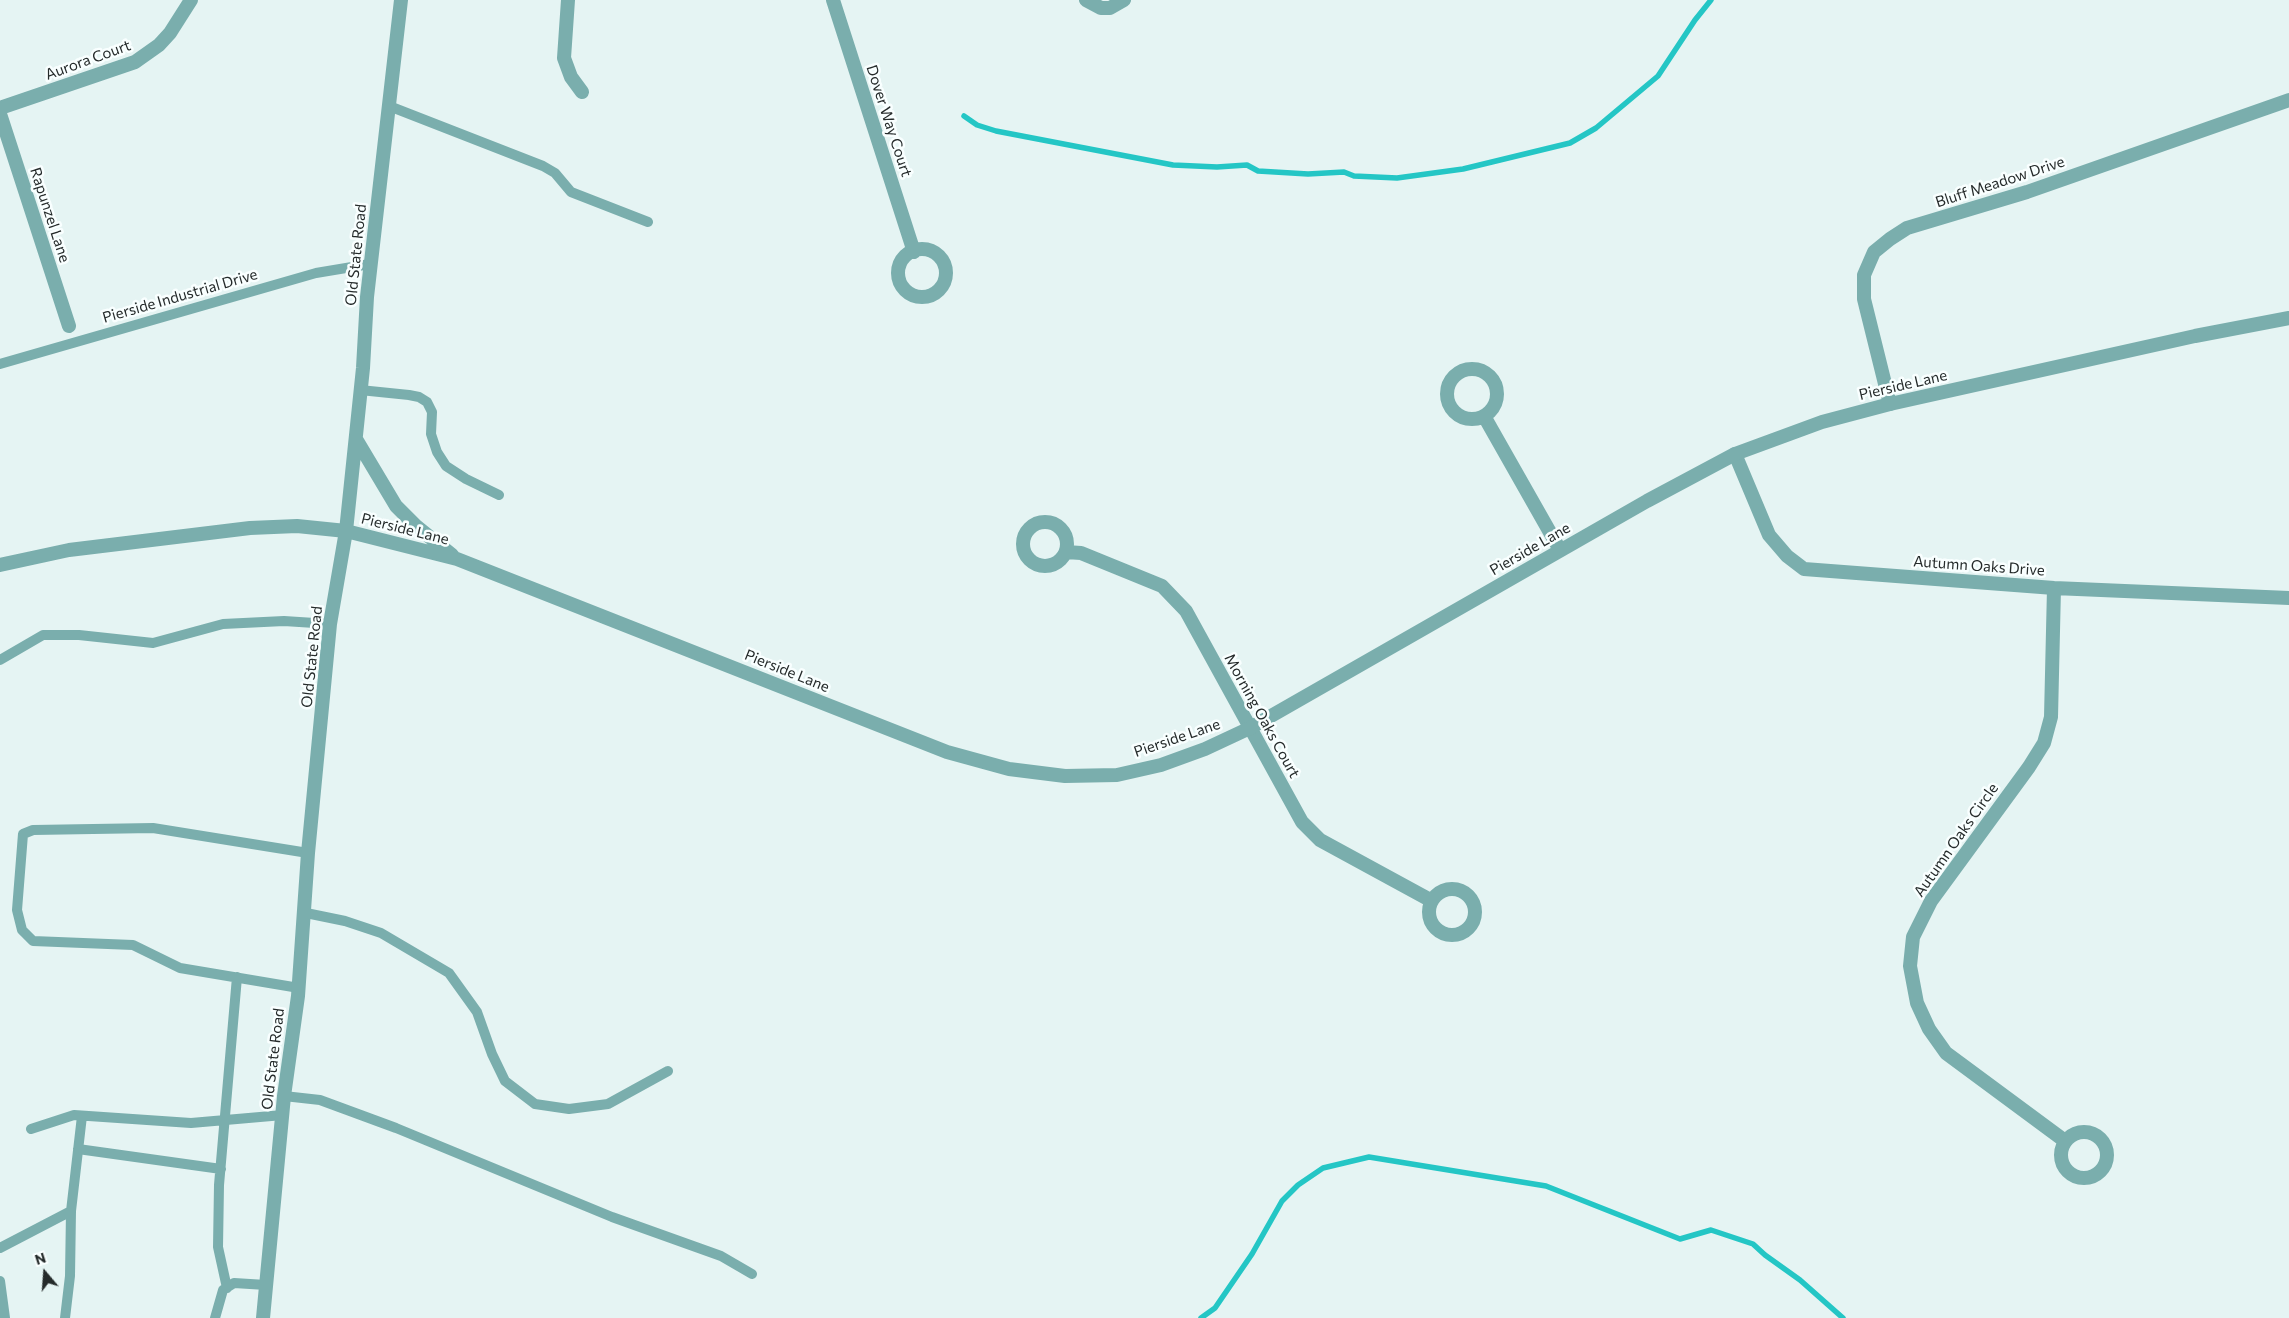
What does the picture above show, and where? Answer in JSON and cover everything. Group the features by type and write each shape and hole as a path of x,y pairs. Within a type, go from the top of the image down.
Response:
{"street":[{"name":"Aurora Court","path":"0,108 135,62 159,45 170,33 191,0"},
{"name":"Old State Road","path":"263,1318 284,1096 299,988 306,913 308,853 330,624 346,532 356,439 370,264 401,0"},
{"path":"568,0 564,58 570,77 582,92"},
{"name":"Dover Way Court","path":"833,0 914,252"},
{"path":"1086,0 1101,8 1110,8 1124,0"},
{"name":"Bluff Meadow Drive","path":"1890,404 1864,299 1864,275 1874,252 1890,239 1907,228 2027,192 2289,100"},
{"name":"Rapunzel Lane","path":"0,114 69,326"},
{"name":"Pierside Lane","path":"0,565 69,550 250,528 297,526 346,532 457,559 947,752 1010,769 1065,776 1117,775 1169,762 1205,749 1250,728 1560,550 1735,454 1822,422 1890,404 2195,336 2289,318"},
{"path":"1484,416 1560,550"},
{"path":"356,439 396,506 416,526 457,559"},
{"name":"Autumn Oaks Drive","path":"1735,454 1769,535 1787,556 1804,569 2054,588 2289,598"},
{"name":"Morning Oaks Court","path":"1066,552 1081,553 1162,586 1186,611 1302,822 1320,840 1432,901"},
{"name":"Autumn Oaks Circle","path":"2054,588 2051,717 2044,743 2029,767 1931,901 1912,938 1910,966 1917,1003 1929,1029 1946,1053 2065,1141"}],"lane":[{"path":"389,106 543,166 555,173 570,192 648,222"},
{"name":"Pierside Industrial Drive","path":"0,364 316,273 370,264"},
{"path":"360,390 409,395 419,397 427,402 432,412 431,434 437,452 446,466 466,479 499,495"},
{"path":"0,660 43,635 80,635 153,643 224,624 284,621 330,624"},
{"path":"299,988 180,968 133,945 33,941 22,930 17,910 23,834 33,830 153,828 308,853"},
{"path":"306,913 345,921 381,933 449,973 477,1012 492,1054 505,1082 536,1104 570,1109 608,1104 668,1071"},
{"path":"227,1288 218,1247 218,1185 221,1169 237,977"},
{"path":"284,1096 320,1100 396,1128 612,1216 721,1256 752,1274"},
{"path":"31,1128 74,1115 191,1124 283,1115"},
{"path":"65,1318 70,1276 70,1211 82,1116"},
{"path":"78,1149 221,1169"},
{"path":"0,1248 70,1211"},
{"path":"0,1281 5,1318"},
{"path":"215,1318 223,1290 234,1284 266,1285"}],"waterway":[{"path":"964,116 977,125 996,131 1173,165 1217,167 1247,165 1258,171 1308,174 1344,172 1354,176 1397,178 1463,169 1570,143 1596,128 1658,76 1695,20 1711,0"},
{"path":"1201,1318 1215,1308 1252,1254 1282,1201 1298,1185 1323,1168 1369,1157 1546,1186 1680,1239 1711,1230 1753,1244 1800,1280 1843,1318"}]}
